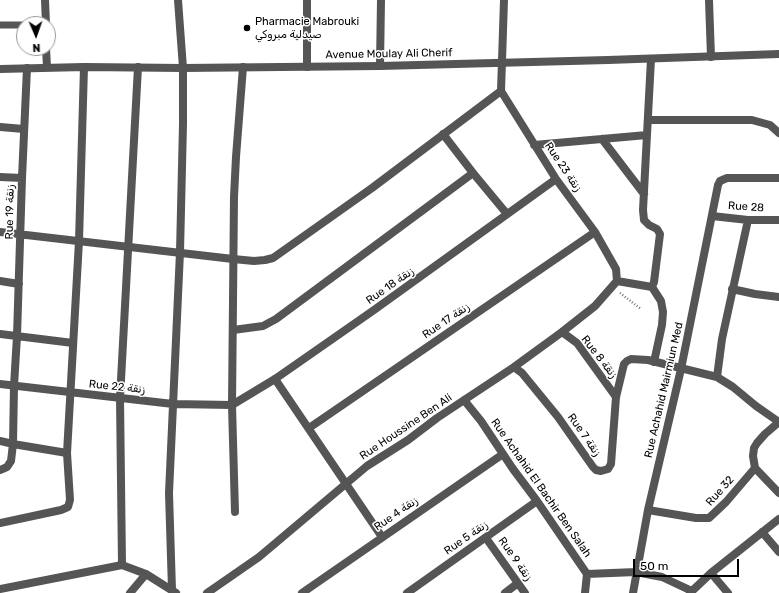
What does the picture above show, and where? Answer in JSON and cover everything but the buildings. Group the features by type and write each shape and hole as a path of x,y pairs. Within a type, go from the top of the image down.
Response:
{"street":[{"path":"45,0 46,16"},
{"path":"174,592 169,493 180,252 183,124 183,68 178,0"},
{"path":"306,0 307,67"},
{"path":"380,66 381,0"},
{"path":"0,232 254,261 273,258 372,188 501,91 504,0"},
{"path":"709,0 712,57"},
{"name":"Avenue Moulay Ali Cherif","path":"0,69 47,67 183,68 380,66 779,54"},
{"path":"46,56 47,67"},
{"path":"651,59 643,210 644,220 649,225 657,229 660,234 652,287 661,301 663,312 662,325 654,362"},
{"path":"0,523 61,510 68,507 70,500 67,453 72,343 79,241 84,67"},
{"path":"122,565 120,398 138,67"},
{"path":"235,512 232,405 233,259 236,157 243,67"},
{"name":"Rue 19 زنقة","path":"0,470 7,467 11,461 13,444 27,68"},
{"name":"Rue 23 زنقة","path":"501,91 556,179 595,232 616,269 614,284"},
{"path":"648,120 752,120 770,125 779,133"},
{"path":"0,127 24,129"},
{"path":"443,134 507,214"},
{"path":"534,145 647,135"},
{"path":"602,139 644,194"},
{"path":"233,330 263,326 276,319 473,173"},
{"path":"0,177 22,178"},
{"name":"Rue Achahid Mairmiun Med","path":"633,593 648,510 681,369 716,192 720,181 723,179 779,178"},
{"name":"Rue 18 زنقة","path":"232,405 275,379 380,306 556,179"},
{"name":"Rue 28","path":"712,216 748,220 779,220"},
{"path":"716,377 732,289 748,220"},
{"name":"Rue 17 زنقة","path":"309,428 595,232"},
{"path":"0,281 19,284"},
{"path":"614,284 652,287"},
{"name":"Rue Houssine Ben Ali","path":"208,593 259,557 318,509 345,483 367,466 408,440 562,332 595,306 614,284"},
{"path":"732,289 779,297"},
{"name":"Rue 8 زنقة","path":"562,332 577,343 616,397"},
{"path":"0,334 72,343"},
{"path":"616,397 622,368 627,361 634,359 654,362 716,377 733,387 779,422 765,434 754,448 753,456 755,468 779,493"},
{"name":"Rue 7 زنقة","path":"514,367 522,373 558,417 596,470 601,471 608,469 611,464 616,397"},
{"path":"275,379 382,537"},
{"name":"Rue 22 زنقة","path":"0,384 173,404 232,405"},
{"name":"Rue Achahid El Bachir Ben Salah","path":"464,400 481,421 503,454 538,501 587,574 585,593"},
{"path":"0,440 13,444 67,453"},
{"name":"Rue 4 زنقة","path":"302,593 503,454"},
{"name":"Rue 32","path":"648,510 696,518 709,518 726,502 755,468"},
{"name":"Rue 5 زنقة","path":"407,593 420,590 486,538 538,501"},
{"path":"587,574 636,572 662,577 691,592 711,573 779,519"},
{"path":"762,532 779,552"},
{"name":"Rue 9 زنقة","path":"486,538 525,593"},
{"path":"0,590 122,565 146,574 174,592"},
{"path":"711,573 728,593"},
{"path":"130,593 146,574"},
{"path":"505,593 518,583"}],"lane":[{"path":"0,25 16,25"}],"path":[{"path":"614,284 641,309"}],"place":[{"name":"Pharmacie Mabrouki صيدلية مبروكي","path":"247,28"}]}
